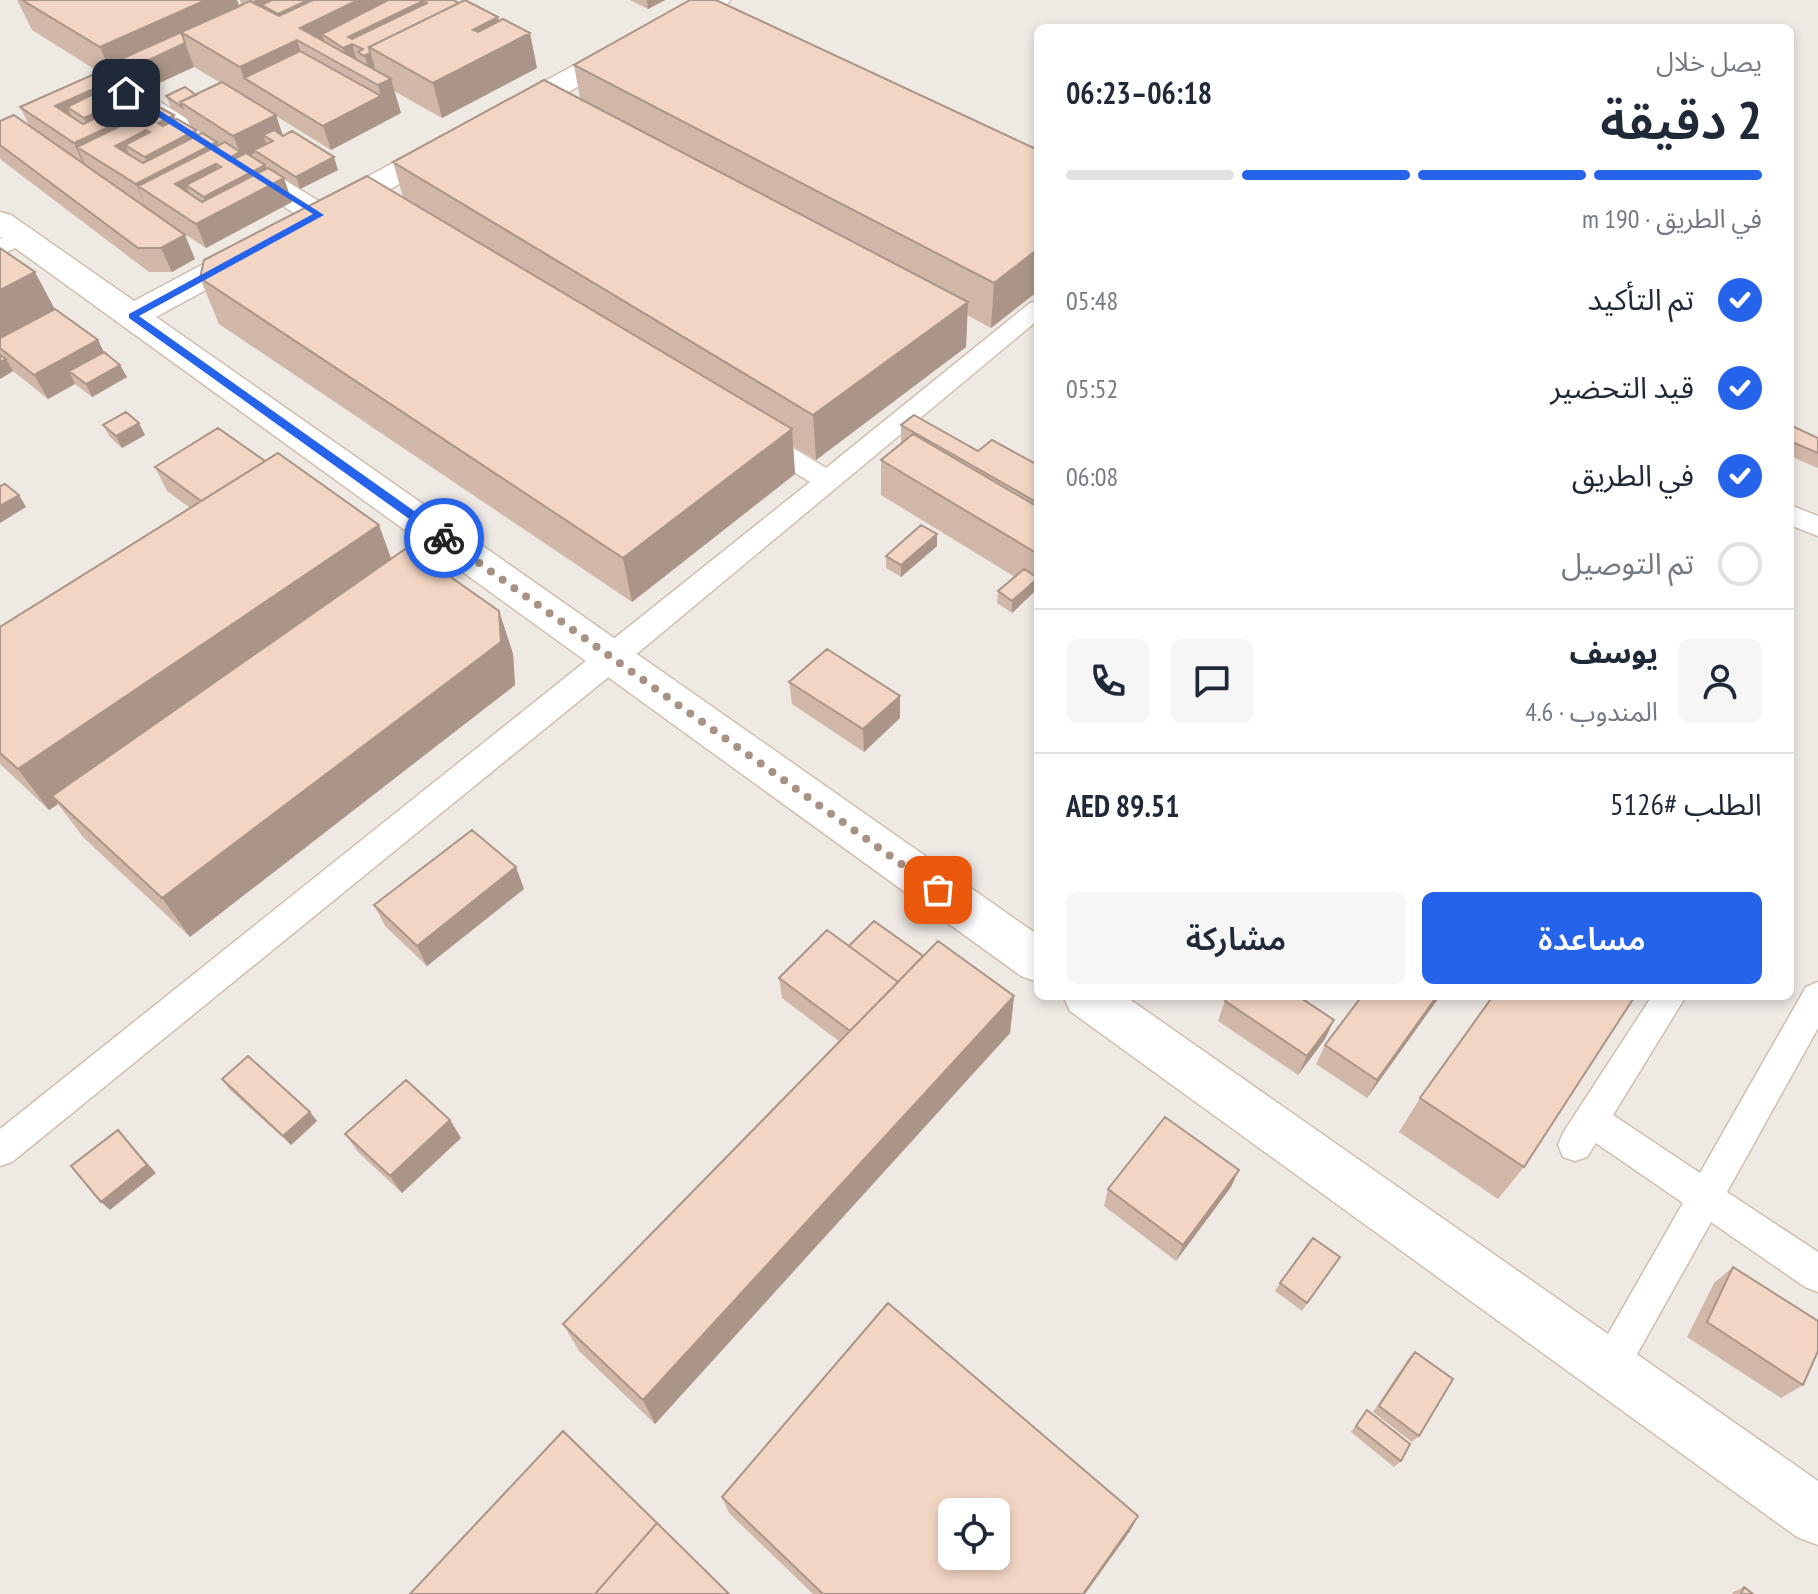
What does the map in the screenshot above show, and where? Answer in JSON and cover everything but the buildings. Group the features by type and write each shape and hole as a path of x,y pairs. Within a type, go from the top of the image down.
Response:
{"street":[{"path":"132,316 527,103 715,10"},
{"path":"126,93 297,227"},
{"path":"7,236 132,316 1034,958"},
{"path":"1093,1000 1818,1516"}],"lane":[{"path":"527,103 555,117"},
{"path":"355,195 382,212"},
{"path":"0,1150 828,481 982,344 1034,311"},
{"path":"747,432 828,481"},
{"path":"1794,516 1818,527"},
{"path":"383,606 460,550"},
{"path":"1609,1368 1818,997"},
{"path":"1667,1000 1583,1133 1706,1197 1818,1274"}],"shaded area":[{"path":"0,0 1818,0 1818,1594 0,1594"}],"way so far":[{"path":"444,538 938,890"}],"route":[{"path":"126,93 319,215 132,316 444,538"}]}
